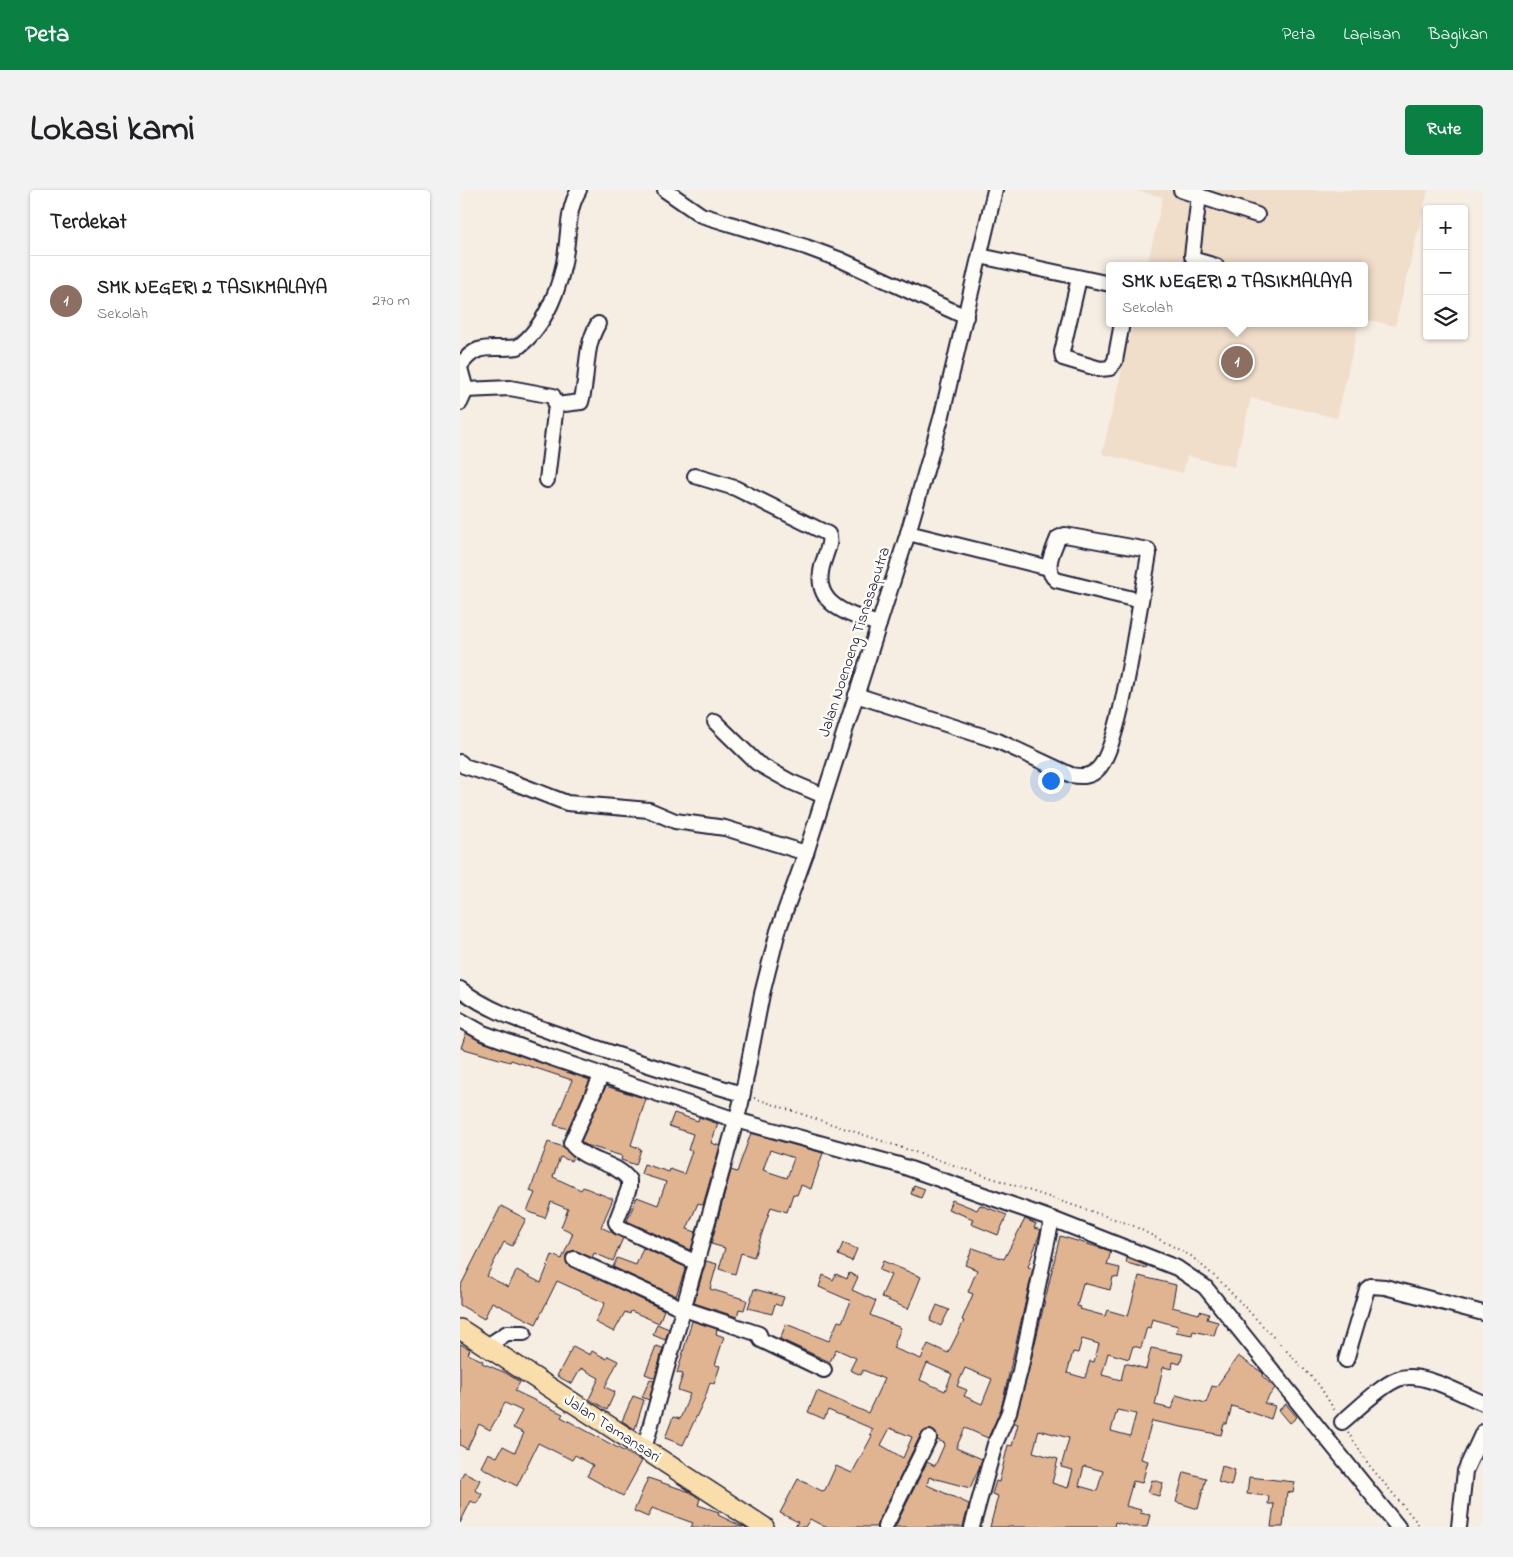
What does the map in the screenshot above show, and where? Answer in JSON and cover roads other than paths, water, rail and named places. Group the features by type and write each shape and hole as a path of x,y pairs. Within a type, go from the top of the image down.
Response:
{"main road":[{"name":"Jalan Tamansari","path":"460,1329 764,1527"}],"street":[{"path":"460,403 466,390 460,367 473,350 518,347 537,330 550,305 565,261 570,211 579,190"},
{"path":"665,190 701,215 806,247 841,260 966,317"},
{"name":"Jalan Noenoeng Tisnasaputra","path":"644,1449 739,1108 762,994 778,931 806,853 908,533 942,415 995,190"},
{"path":"1180,190 1257,215"},
{"path":"1199,196 1192,256 1195,260 1202,262"},
{"path":"980,256 1106,283"},
{"path":"1079,278 1062,352 1063,358 1100,369 1110,368 1115,361 1121,327"},
{"path":"556,405 580,402 587,349 591,336 598,324"},
{"path":"466,390 510,388 550,394 555,398 556,405 547,480"},
{"path":"696,476 735,488 828,534 830,541 822,565 819,584 824,593 839,610 879,624"},
{"path":"908,533 1049,568"},
{"path":"856,695 998,741 1071,775 1082,777 1090,775 1102,762 1117,721 1141,601 1149,554 1148,550 1144,548 1062,535 1058,538 1049,568 1050,575 1056,580 1141,601"},
{"path":"715,722 757,763 791,782 824,796"},
{"path":"460,762 464,766 502,778 567,803 649,810 675,821 725,828 806,853"},
{"path":"460,989 488,1007 523,1023 652,1068 739,1108 1052,1219 1177,1268 1204,1288 1398,1527"},
{"path":"460,1020 483,1032 602,1074 739,1108"},
{"path":"602,1074 571,1143 583,1153 621,1173 629,1180 629,1188 616,1222 619,1227 697,1263"},
{"path":"972,1527 992,1452 1009,1412 1020,1371 1052,1219"},
{"path":"574,1259 684,1308 759,1334 761,1340 824,1370"},
{"path":"1346,1360 1366,1289 1371,1286 1483,1313"},
{"path":"487,1346 507,1333 524,1333"},
{"path":"1342,1422 1392,1382 1407,1377 1428,1380 1483,1403"},
{"path":"1459,1527 1465,1471 1483,1432"},
{"path":"885,1527 929,1438"}],"place":[{"name":"SMK NEGERI 2 TASIKMALAYA","path":"1237,362"}]}
